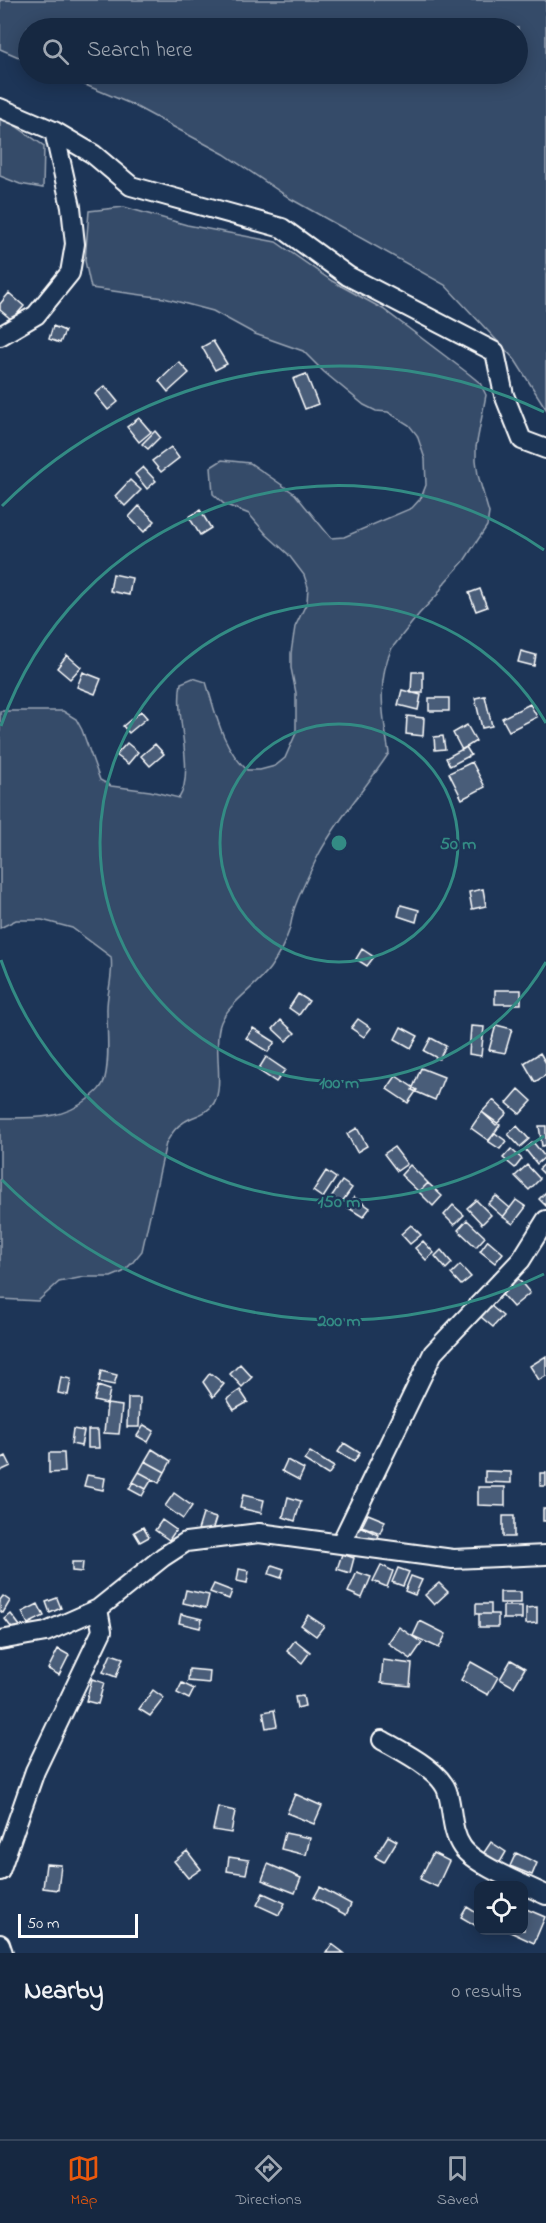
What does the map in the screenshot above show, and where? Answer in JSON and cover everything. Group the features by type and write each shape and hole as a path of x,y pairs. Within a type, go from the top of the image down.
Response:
{"street":[{"path":"0,108 54,131 93,154 131,186 282,228 348,276 495,352 504,395 522,440 546,449"},
{"path":"0,336 36,315 70,273 75,244 73,225 54,131"},
{"path":"341,1543 433,1353 521,1260 546,1220"},
{"path":"0,1640 46,1632 98,1609 163,1557 186,1542 259,1533 453,1559 546,1555"},
{"path":"0,1870 35,1771 102,1630 98,1609"},
{"path":"382,1740 436,1776 448,1791 453,1826 462,1848 478,1861 546,1895"},
{"path":"0,1944 3,1953"}],"shaded area":[{"path":"0,0 546,0 546,409 515,360 445,285 291,199 224,154 131,104 83,84 528,84 528,18 18,18 18,57 0,49"},
{"path":"0,119 10,122 44,146 43,188 20,184 0,176"},
{"path":"124,207 187,225 276,242 332,281 383,309 480,383 486,395 476,447 476,460 489,513 487,526 464,561 392,648 382,686 383,713 389,753 319,854 295,907 281,950 273,964 230,1008 221,1022 218,1041 217,1095 211,1107 181,1124 166,1143 142,1251 123,1272 111,1277 84,1277 59,1282 38,1301 0,1299 0,1118 35,1118 68,1111 78,1106 101,1087 107,1062 107,1005 112,964 111,957 72,928 42,920 16,920 0,928 0,711 63,711 76,719 82,730 100,780 111,786 150,791 179,798 186,774 180,712 181,683 193,678 206,682 221,729 238,761 247,770 260,770 275,766 285,758 296,733 296,693 291,668 291,653 295,627 307,602 308,587 304,575 288,554 249,514 224,504 213,494 211,467 222,460 250,463 295,494 331,538 344,537 412,508 421,498 426,485 425,459 417,435 409,425 388,412 376,411 364,405 324,372 303,351 255,334 213,311 164,298 91,288 85,261 89,211"}],"building":[{"path":"9,293 24,306 12,320 0,310 0,304"},
{"path":"53,326 65,331 60,343 49,339"},
{"path":"213,341 227,364 215,370 202,347"},
{"path":"179,362 189,373 168,392 159,381"},
{"path":"306,374 318,404 305,409 293,379"},
{"path":"105,386 118,402 108,410 95,394"},
{"path":"139,418 151,432 139,442 127,427"},
{"path":"155,431 160,437 148,449 142,444"},
{"path":"171,447 179,458 161,472 152,461"},
{"path":"143,467 156,481 147,489 135,474"},
{"path":"130,480 141,490 125,506 115,496"},
{"path":"139,506 155,521 144,532 129,517"},
{"path":"200,510 211,528 200,535 189,517"},
{"path":"113,574 132,578 129,595 110,591"},
{"path":"480,589 487,607 476,611 469,593"},
{"path":"521,651 536,655 534,666 518,662"},
{"path":"67,655 81,667 70,679 57,668"},
{"path":"83,672 101,679 95,694 77,687"},
{"path":"412,672 423,672 423,693 411,693"},
{"path":"402,690 421,695 418,710 398,705"},
{"path":"485,696 492,726 482,728 475,698"},
{"path":"429,698 449,698 449,711 429,711"},
{"path":"530,704 537,717 509,731 502,718"},
{"path":"141,711 147,718 129,733 123,726"},
{"path":"407,716 424,718 423,736 406,734"},
{"path":"467,725 476,741 462,750 453,733"},
{"path":"443,736 445,749 435,750 434,737"},
{"path":"127,743 138,752 128,764 116,755"},
{"path":"155,744 164,754 150,766 141,756"},
{"path":"466,747 471,755 450,766 446,758"},
{"path":"472,762 485,787 462,799 449,773"},
{"path":"483,889 486,906 472,909 469,892"},
{"path":"401,905 419,910 416,922 398,916"},
{"path":"362,949 374,957 367,966 356,959"},
{"path":"495,990 521,990 521,1004 495,1004"},
{"path":"298,994 309,1001 299,1015 289,1008"},
{"path":"358,1019 371,1028 364,1037 351,1028"},
{"path":"281,1020 295,1033 286,1041 273,1029"},
{"path":"496,1025 512,1029 505,1053 489,1050"},
{"path":"471,1026 484,1027 481,1056 469,1054"},
{"path":"401,1027 418,1036 411,1048 395,1039"},
{"path":"253,1028 275,1042 268,1052 246,1038"},
{"path":"431,1038 446,1046 439,1059 424,1051"},
{"path":"540,1053 546,1063 546,1075 535,1082 524,1063"},
{"path":"266,1057 285,1070 276,1082 258,1070"},
{"path":"421,1068 444,1077 435,1100 412,1090"},
{"path":"396,1076 417,1090 408,1103 387,1089"},
{"path":"519,1089 532,1101 520,1114 507,1103"},
{"path":"493,1100 507,1113 496,1125 482,1112"},
{"path":"482,1112 500,1125 489,1141 471,1128"},
{"path":"517,1126 529,1139 520,1147 508,1134"},
{"path":"539,1126 546,1126 546,1145 542,1146"},
{"path":"357,1128 367,1146 357,1152 347,1134"},
{"path":"495,1133 506,1141 500,1149 488,1141"},
{"path":"533,1142 545,1157 537,1164 525,1149"},
{"path":"394,1147 407,1164 397,1171 384,1154"},
{"path":"511,1149 522,1159 515,1168 503,1158"},
{"path":"546,1163 546,1176 539,1169"},
{"path":"410,1165 428,1183 419,1192 401,1175"},
{"path":"527,1165 540,1179 529,1190 515,1176"},
{"path":"326,1171 336,1178 323,1198 313,1191"},
{"path":"342,1181 352,1188 339,1206 329,1200"},
{"path":"428,1183 442,1196 433,1206 419,1192"},
{"path":"546,1192 546,1206 539,1199"},
{"path":"496,1196 510,1208 503,1217 488,1204"},
{"path":"354,1197 370,1208 363,1217 347,1207"},
{"path":"476,1200 491,1215 482,1224 467,1208"},
{"path":"516,1200 526,1207 513,1224 503,1217"},
{"path":"453,1205 464,1215 454,1225 444,1215"},
{"path":"467,1220 485,1237 476,1247 458,1230"},
{"path":"411,1225 421,1235 410,1244 401,1234"},
{"path":"488,1240 503,1253 495,1263 480,1251"},
{"path":"423,1241 434,1253 426,1260 415,1248"},
{"path":"441,1250 452,1263 446,1269 435,1256"},
{"path":"460,1265 471,1277 461,1285 451,1274"},
{"path":"515,1275 530,1293 513,1307 498,1290"},
{"path":"485,1301 503,1316 493,1327 475,1312"},
{"path":"546,1356 546,1376 539,1380 530,1366"},
{"path":"240,1364 252,1377 242,1387 230,1374"},
{"path":"101,1371 117,1375 114,1385 99,1382"},
{"path":"210,1373 224,1384 213,1397 203,1382"},
{"path":"61,1377 71,1379 68,1395 58,1393"},
{"path":"98,1386 110,1390 107,1404 94,1401"},
{"path":"240,1390 248,1402 234,1410 227,1399"},
{"path":"128,1398 140,1398 139,1427 127,1427"},
{"path":"107,1404 122,1406 119,1434 104,1433"},
{"path":"144,1425 154,1431 148,1442 137,1436"},
{"path":"73,1429 84,1431 81,1446 71,1444"},
{"path":"88,1430 98,1430 99,1448 88,1448"},
{"path":"344,1443 360,1453 354,1462 338,1452"},
{"path":"152,1449 171,1461 165,1472 145,1461"},
{"path":"310,1452 334,1467 328,1475 304,1460"},
{"path":"49,1453 64,1453 65,1472 49,1473"},
{"path":"6,1456 11,1466 0,1471 0,1459"},
{"path":"287,1460 304,1469 299,1480 282,1471"},
{"path":"145,1461 165,1472 159,1483 139,1472"},
{"path":"485,1471 511,1472 511,1483 485,1482"},
{"path":"139,1472 152,1479 146,1489 133,1482"},
{"path":"540,1473 546,1473 546,1486 540,1486"},
{"path":"87,1475 105,1478 103,1490 84,1486"},
{"path":"133,1482 146,1489 142,1496 129,1489"},
{"path":"478,1487 505,1487 505,1506 478,1505"},
{"path":"174,1493 192,1506 183,1519 165,1506"},
{"path":"243,1495 264,1500 261,1513 240,1508"},
{"path":"288,1497 301,1501 295,1521 283,1517"},
{"path":"543,1509 546,1509 546,1521 543,1521"},
{"path":"203,1514 216,1518 211,1534 198,1530"},
{"path":"368,1514 385,1521 380,1533 362,1526"},
{"path":"503,1516 514,1516 514,1537 503,1537"},
{"path":"162,1520 176,1530 169,1540 155,1530"},
{"path":"359,1526 379,1535 376,1543 355,1534"},
{"path":"143,1527 149,1537 140,1542 134,1532"},
{"path":"342,1554 354,1558 350,1573 337,1569"},
{"path":"72,1562 83,1562 82,1572 72,1571"},
{"path":"272,1565 284,1569 281,1578 269,1574"},
{"path":"381,1565 393,1571 387,1587 373,1581"},
{"path":"398,1568 409,1572 403,1586 392,1582"},
{"path":"239,1569 249,1571 247,1583 237,1581"},
{"path":"357,1572 371,1577 362,1598 348,1592"},
{"path":"411,1576 422,1580 415,1595 405,1591"},
{"path":"439,1583 448,1592 434,1605 425,1595"},
{"path":"214,1584 232,1591 229,1599 210,1592"},
{"path":"186,1590 209,1595 206,1608 183,1603"},
{"path":"500,1592 521,1592 521,1603 500,1603"},
{"path":"3,1596 10,1601 3,1613 0,1611 0,1600"},
{"path":"57,1598 61,1608 50,1613 46,1602"},
{"path":"38,1604 44,1616 28,1624 22,1612"},
{"path":"476,1604 491,1604 491,1614 476,1614"},
{"path":"503,1606 522,1606 522,1619 503,1619"},
{"path":"537,1607 537,1623 526,1624 526,1608"},
{"path":"11,1614 20,1626 14,1631 5,1619"},
{"path":"181,1614 202,1619 200,1628 179,1623"},
{"path":"479,1614 498,1614 498,1627 479,1627"},
{"path":"308,1615 324,1626 316,1636 301,1625"},
{"path":"420,1621 446,1634 439,1648 413,1636"},
{"path":"399,1627 422,1643 411,1659 388,1643"},
{"path":"295,1640 310,1652 302,1663 287,1651"},
{"path":"58,1649 69,1655 59,1675 48,1669"},
{"path":"111,1654 123,1658 116,1677 103,1672"},
{"path":"383,1660 412,1664 410,1686 381,1683"},
{"path":"511,1660 525,1668 514,1687 500,1679"},
{"path":"471,1662 498,1677 488,1695 461,1680"},
{"path":"189,1669 210,1671 209,1683 188,1681"},
{"path":"92,1679 104,1683 98,1704 86,1701"},
{"path":"182,1683 194,1689 189,1699 177,1693"},
{"path":"153,1690 164,1698 150,1716 139,1709"},
{"path":"303,1696 305,1706 297,1708 295,1697"},
{"path":"274,1710 277,1726 266,1728 263,1712"},
{"path":"295,1794 322,1806 314,1824 287,1813"},
{"path":"218,1807 235,1811 231,1833 213,1830"},
{"path":"285,1833 310,1838 306,1855 281,1849"},
{"path":"388,1836 397,1841 384,1862 375,1857"},
{"path":"491,1842 506,1852 499,1864 483,1854"},
{"path":"187,1851 201,1869 188,1878 174,1861"},
{"path":"433,1853 449,1861 437,1887 420,1879"},
{"path":"516,1853 537,1863 532,1875 510,1866"},
{"path":"229,1857 249,1860 246,1874 227,1871"},
{"path":"46,1864 61,1865 58,1890 43,1888"},
{"path":"268,1864 301,1878 295,1893 262,1880"},
{"path":"320,1887 351,1904 346,1915 314,1898"},
{"path":"263,1893 285,1903 279,1915 257,1905"},
{"path":"467,1907 474,1911 474,1925 461,1917"},
{"path":"528,1910 545,1917 534,1943 517,1935 528,1935"},
{"path":"332,1944 344,1953 326,1953"}]}
